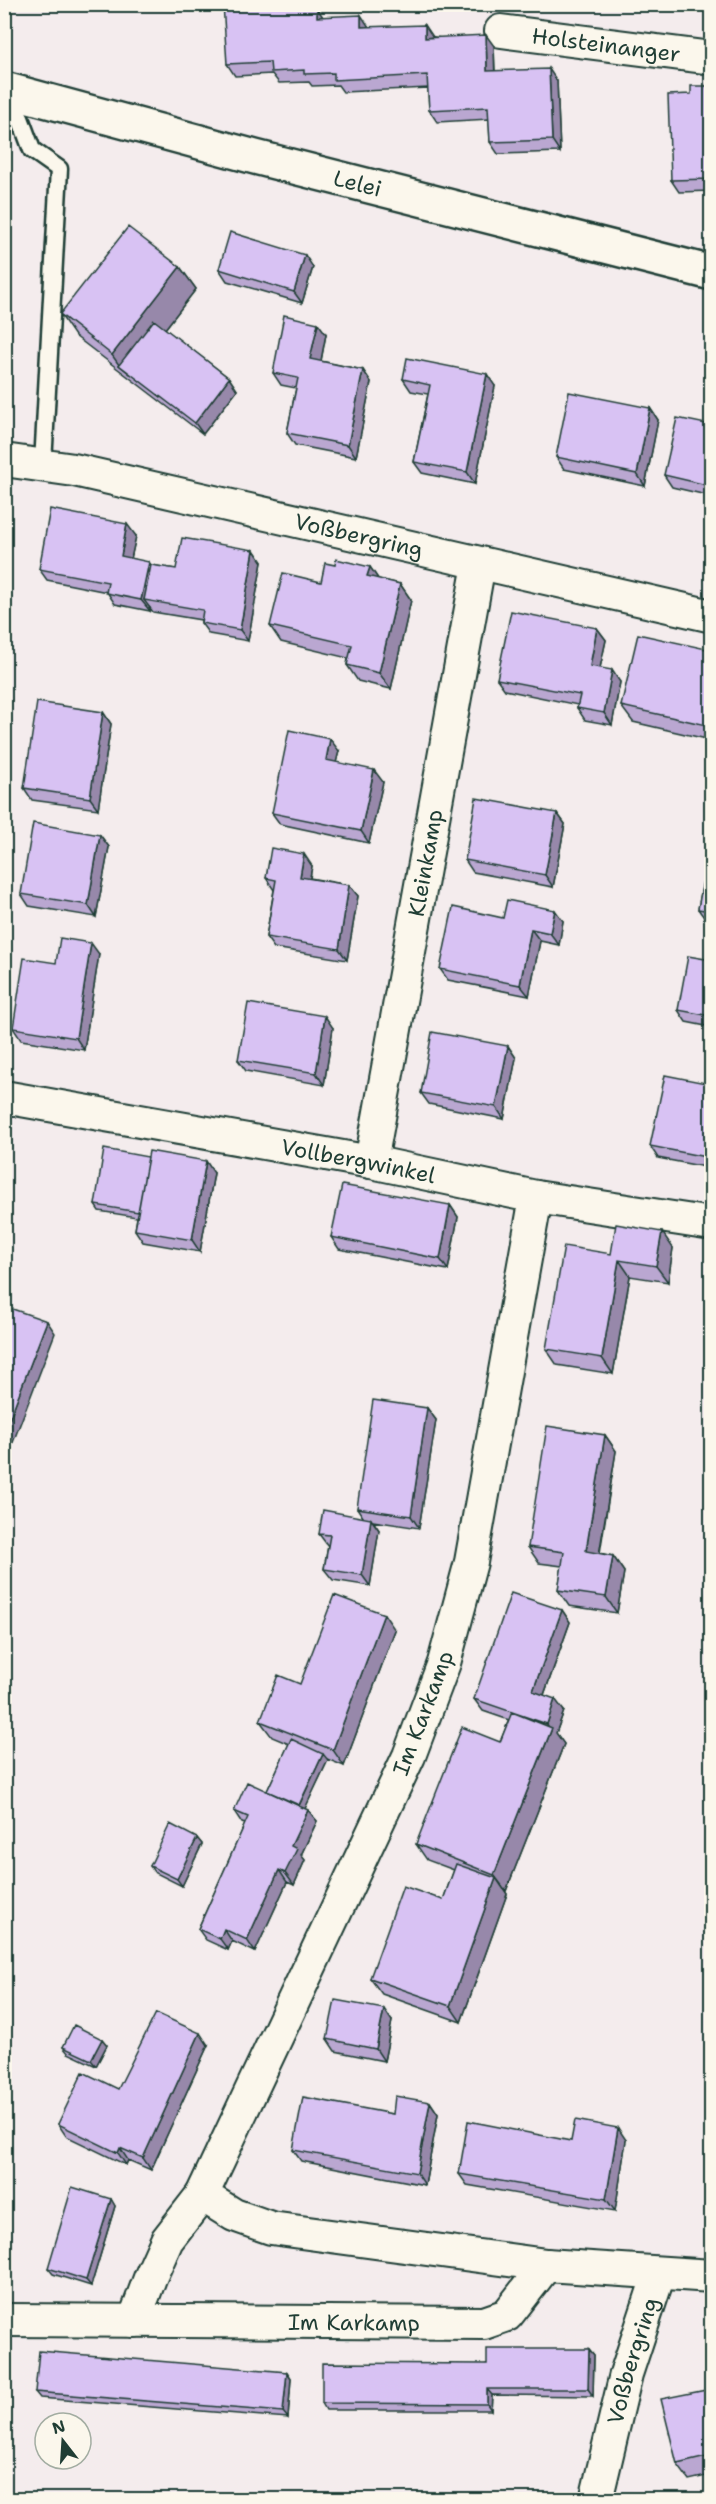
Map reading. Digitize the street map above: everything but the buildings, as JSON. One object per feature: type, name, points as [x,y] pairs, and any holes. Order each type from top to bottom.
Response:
[{"type":"street","name":"Holsteinanger","points":[[501,31],[711,58]]},
{"type":"street","name":"Lelei","points":[[7,89],[255,157],[711,273]]},
{"type":"street","name":"Voßbergring","points":[[4,460],[43,464],[711,616]]},
{"type":"street","name":"Kleinkamp","points":[[371,1162],[479,564]]},
{"type":"street","name":"Vollbergwinkel","points":[[4,1097],[371,1162],[537,1197],[711,1224]]},
{"type":"street","name":"Im Karkamp","points":[[134,2321],[167,2240],[202,2195],[409,1756],[444,1663],[471,1562],[537,1197]]},
{"type":"street","points":[[202,2195],[234,2215],[271,2228],[546,2265],[659,2274]]},
{"type":"street","name":"Im Karkamp","points":[[4,2320],[484,2323],[507,2315],[546,2265]]},
{"type":"street","name":"Voßbergring","points":[[596,2499],[626,2374],[659,2274],[711,2276]]},
{"type":"lane","points":[[7,89],[32,150],[59,170],[43,464]]}]
